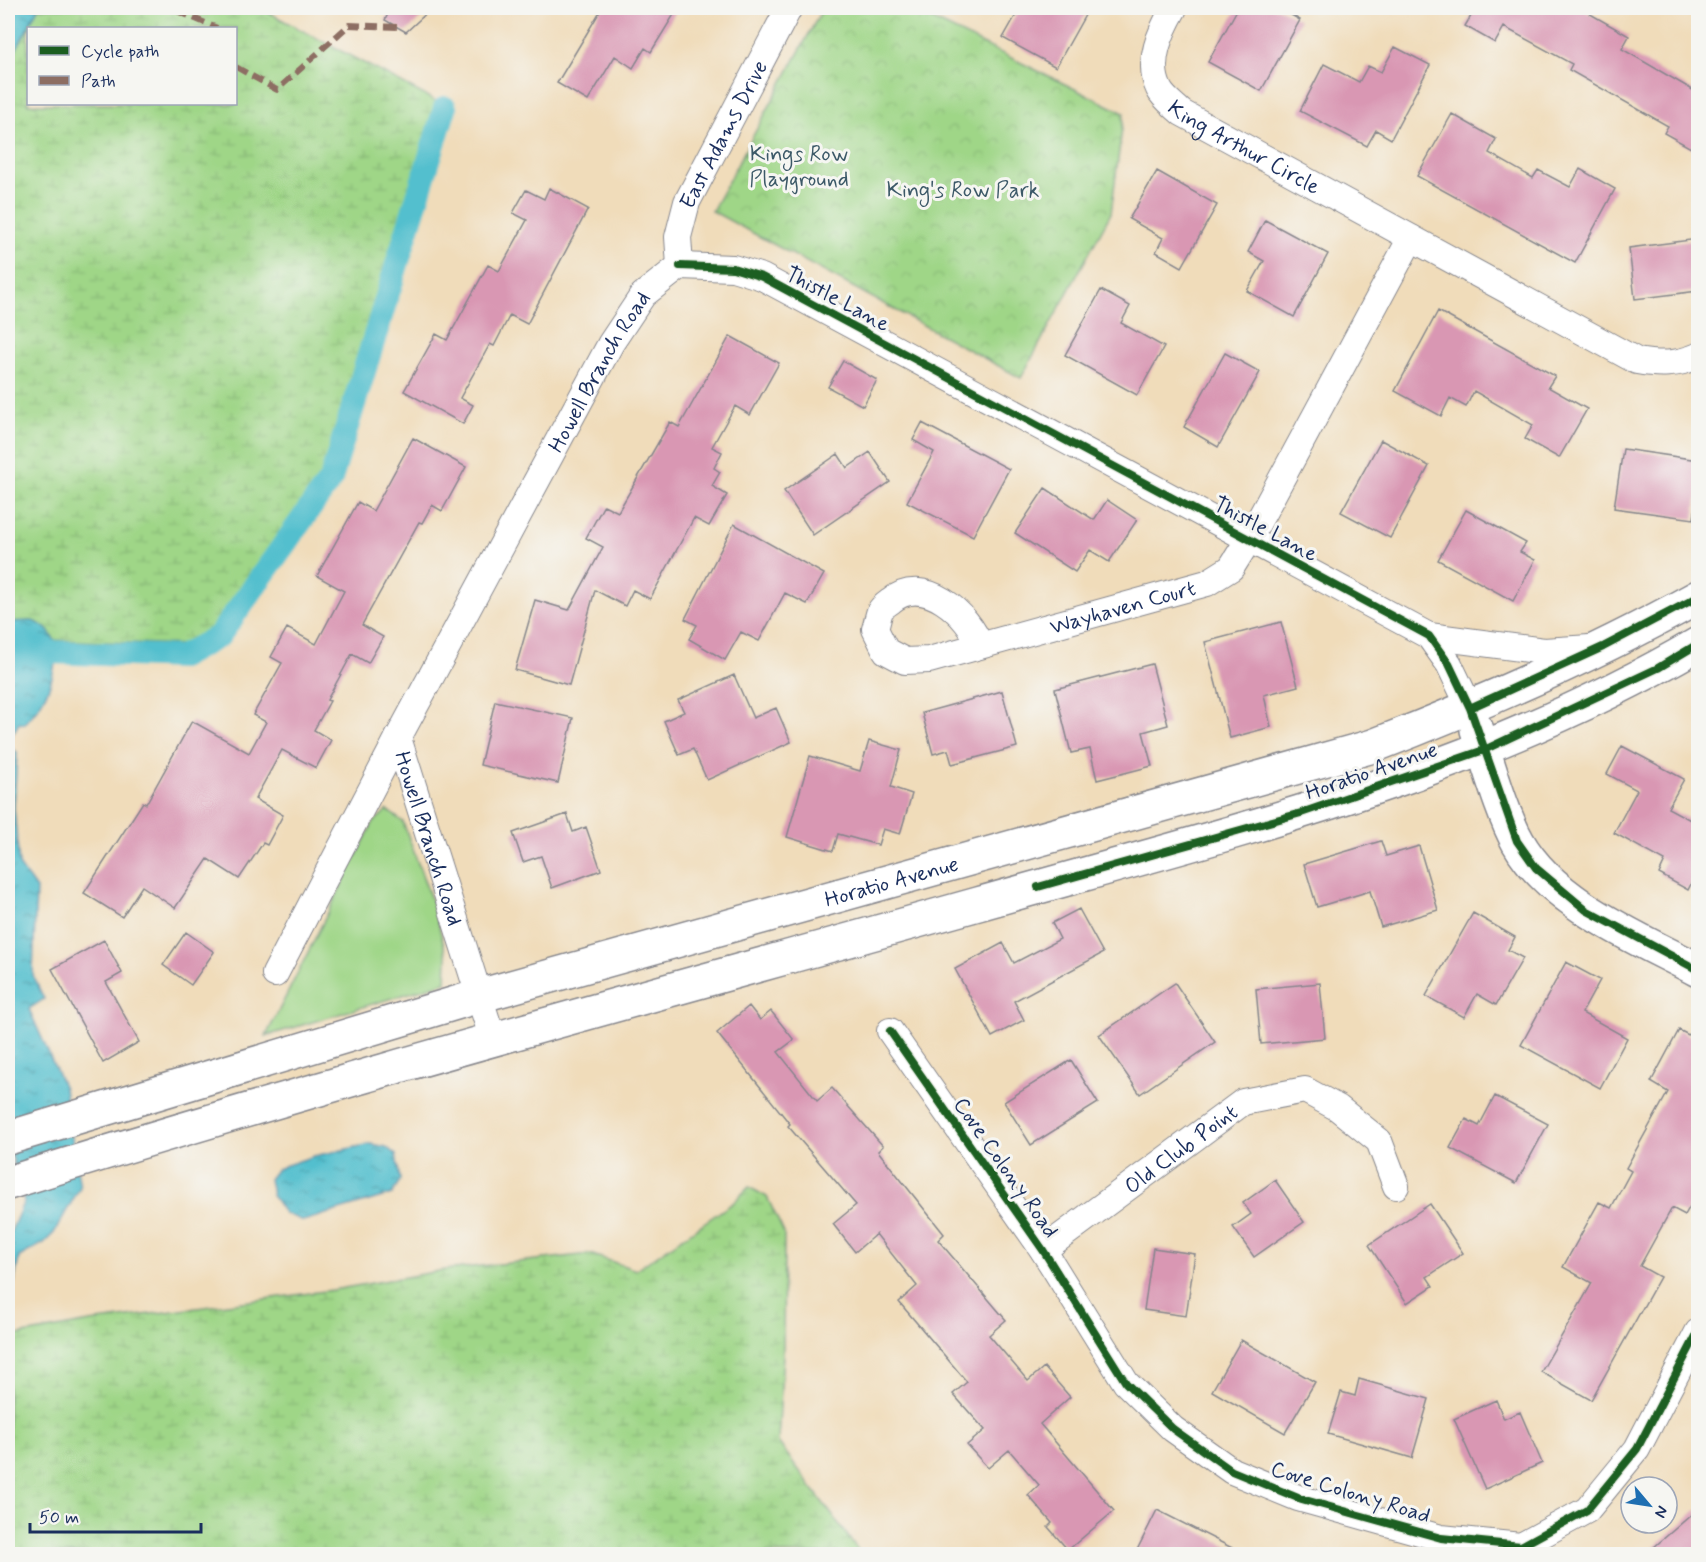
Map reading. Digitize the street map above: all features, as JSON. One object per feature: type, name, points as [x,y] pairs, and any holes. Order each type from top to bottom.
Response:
[{"type":"main road","name":"Horatio Avenue","points":[[479,996],[1373,746],[1470,708],[1603,647],[1698,597]]},
{"type":"main road","name":"Horatio Avenue","points":[[493,1040],[1301,813],[1484,750],[1658,668],[1698,644]]},
{"type":"main road","name":"Thistle Lane","points":[[1470,708],[1517,841],[1536,868],[1586,910],[1698,970]]},
{"type":"main road","points":[[975,858],[987,901]]},
{"type":"main road","points":[[8,1138],[479,996]]},
{"type":"main road","points":[[8,1183],[305,1092],[493,1040]]},
{"type":"street","name":"East Adams Drive","points":[[680,266],[678,237],[687,202],[789,8]]},
{"type":"street","name":"King Arthur Circle","points":[[1173,8],[1159,33],[1154,62],[1159,90],[1182,113],[1637,361],[1661,365],[1684,362],[1698,356]]},
{"type":"street","points":[[1249,539],[1411,238]]},
{"type":"street","name":"Thistle Lane","points":[[680,266],[733,268],[762,278],[1429,636],[1449,664],[1470,708]]},
{"type":"street","name":"Howell Branch Road","points":[[493,1040],[398,738],[611,343],[643,295],[680,266]]},
{"type":"street","name":"Wayhaven Court","points":[[980,646],[1207,583],[1231,568],[1249,539]]},
{"type":"street","points":[[1429,636],[1544,651],[1603,647]]},
{"type":"street","points":[[275,974],[398,738]]},
{"type":"street","name":"Cove Colony Road","points":[[890,1031],[1043,1250],[1126,1383],[1173,1429],[1232,1471],[1298,1498],[1441,1538],[1521,1546],[1587,1510],[1637,1449],[1698,1332]]},
{"type":"street","name":"Old Club Point","points":[[1043,1250],[1243,1101],[1305,1090],[1338,1108],[1379,1141],[1396,1186]]},
{"type":"green space","points":[[38,8],[260,8],[449,108],[331,478],[212,646],[25,639],[8,620],[8,65],[27,29],[27,105],[237,105],[237,27],[28,27]]},
{"type":"green space","name":"King's Row Park","points":[[823,8],[909,8],[1124,113],[1111,213],[1021,378],[712,211]]},
{"type":"green space","points":[[387,810],[403,822],[435,910],[447,958],[446,982],[266,1036],[373,823]]},
{"type":"green space","points":[[749,1187],[767,1197],[784,1233],[783,1354],[778,1442],[861,1554],[8,1554],[8,1337],[90,1322],[333,1290],[445,1270],[590,1254],[636,1270],[734,1202]]},
{"type":"water","points":[[10,8],[38,8],[8,65],[8,12]]},
{"type":"water","points":[[32,621],[45,628],[58,646],[54,669],[39,706],[24,724],[19,723],[8,742],[8,622]]},
{"type":"water","points":[[8,747],[17,752],[14,808],[19,865],[36,889],[33,975],[44,999],[29,1009],[64,1088],[80,1187],[54,1233],[44,1243],[19,1257],[14,1284],[8,1297],[8,1238],[24,1201],[8,1142]]},
{"type":"water","points":[[370,1144],[386,1147],[396,1155],[400,1180],[392,1194],[303,1221],[284,1213],[272,1195],[269,1179],[276,1170],[314,1156]]},
{"type":"building","points":[[391,8],[432,8],[406,32],[385,20]]},
{"type":"building","points":[[602,8],[678,8],[651,52],[645,48],[633,68],[615,56],[588,101],[557,83]]},
{"type":"building","points":[[1020,8],[1089,8],[1056,67],[1003,38]]},
{"type":"building","points":[[1238,8],[1279,8],[1300,20],[1261,91],[1208,62]]},
{"type":"building","points":[[1468,8],[1580,8],[1629,36],[1622,49],[1698,93],[1698,152],[1664,133],[1668,126],[1569,70],[1572,64],[1504,27],[1495,43],[1465,26],[1474,11]]},
{"type":"building","points":[[1395,47],[1430,65],[1391,139],[1376,130],[1367,146],[1300,111],[1324,64],[1359,82],[1368,66],[1381,72]]},
{"type":"building","points":[[1452,114],[1496,139],[1489,153],[1533,178],[1538,170],[1570,187],[1580,169],[1615,189],[1575,263],[1417,176]]},
{"type":"building","points":[[1157,171],[1217,205],[1182,267],[1156,252],[1163,238],[1129,219]]},
{"type":"building","points":[[549,188],[588,209],[527,324],[510,315],[494,346],[490,344],[460,398],[473,405],[463,424],[404,391],[436,334],[447,340],[488,265],[499,271],[527,220],[513,213],[526,190],[544,199]]},
{"type":"building","points":[[1265,220],[1328,254],[1294,317],[1247,291],[1264,261],[1248,252]]},
{"type":"building","points":[[1698,239],[1698,291],[1635,299],[1629,248]]},
{"type":"building","points":[[1101,290],[1130,306],[1121,323],[1164,347],[1137,395],[1065,355]]},
{"type":"building","points":[[1438,311],[1555,376],[1548,387],[1587,409],[1559,458],[1525,439],[1533,425],[1474,391],[1466,407],[1450,398],[1441,416],[1395,391]]},
{"type":"building","points":[[730,336],[779,363],[750,415],[735,406],[712,447],[722,452],[714,468],[720,472],[712,486],[727,495],[709,526],[694,518],[650,599],[633,590],[625,606],[595,590],[569,685],[515,670],[535,600],[569,610],[603,547],[586,538],[604,505],[618,512],[670,422],[679,427]]},
{"type":"building","points":[[1225,353],[1260,372],[1218,447],[1184,427]]},
{"type":"building","points":[[843,361],[877,380],[863,406],[828,387]]},
{"type":"building","points":[[922,423],[1009,469],[973,536],[907,502],[934,452],[913,440]]},
{"type":"building","points":[[413,438],[466,467],[442,511],[432,505],[422,523],[419,522],[362,625],[383,637],[368,663],[352,654],[327,700],[330,701],[314,730],[331,740],[316,768],[282,750],[255,799],[283,815],[267,845],[263,843],[239,879],[208,859],[175,908],[142,886],[122,917],[84,893],[143,802],[146,804],[192,721],[249,753],[266,722],[253,715],[282,663],[271,657],[287,628],[316,644],[344,591],[317,576],[358,502],[373,511]]},
{"type":"building","points":[[1381,440],[1429,466],[1390,538],[1341,512]]},
{"type":"building","points":[[1623,449],[1698,460],[1698,492],[1694,519],[1614,508]]},
{"type":"building","points":[[870,452],[890,482],[813,535],[784,491],[838,454],[847,468]]},
{"type":"building","points":[[1045,488],[1094,520],[1107,500],[1137,520],[1109,562],[1090,550],[1075,572],[1015,533]]},
{"type":"building","points":[[1466,510],[1526,543],[1520,552],[1535,560],[1513,601],[1438,560]]},
{"type":"building","points":[[734,524],[824,574],[807,604],[785,593],[759,641],[741,632],[725,660],[689,639],[697,625],[685,619]]},
{"type":"building","points":[[1281,622],[1298,686],[1264,695],[1271,727],[1230,738],[1205,642]]},
{"type":"building","points":[[1152,664],[1168,725],[1143,732],[1152,766],[1097,780],[1090,749],[1071,753],[1055,689]]},
{"type":"building","points":[[734,675],[753,718],[776,708],[791,742],[707,780],[693,749],[679,755],[664,721],[684,712],[678,700]]},
{"type":"building","points":[[1002,691],[1017,747],[952,764],[948,750],[933,754],[922,713]]},
{"type":"building","points":[[495,701],[573,718],[558,783],[480,765]]},
{"type":"building","points":[[869,741],[901,750],[891,787],[912,794],[900,834],[883,829],[878,845],[838,834],[833,851],[787,837],[810,756],[860,771]]},
{"type":"building","points":[[1622,746],[1684,779],[1668,808],[1698,824],[1698,870],[1688,890],[1659,874],[1665,861],[1614,833],[1637,790],[1607,774]]},
{"type":"building","points":[[567,814],[573,832],[586,827],[601,870],[552,888],[541,856],[523,862],[513,833]]},
{"type":"building","points":[[1381,841],[1386,856],[1419,846],[1438,910],[1381,927],[1370,891],[1317,907],[1304,864]]},
{"type":"building","points":[[1079,909],[1103,953],[1014,1001],[1024,1020],[992,1037],[955,969],[1003,943],[1014,963],[1060,939],[1052,923]]},
{"type":"building","points":[[1473,913],[1515,937],[1508,950],[1523,958],[1496,1005],[1477,994],[1464,1017],[1426,996]]},
{"type":"building","points":[[186,932],[214,952],[191,985],[163,965]]},
{"type":"building","points":[[104,940],[122,973],[106,982],[139,1042],[103,1063],[52,969]]},
{"type":"building","points":[[1566,962],[1600,980],[1582,1013],[1627,1038],[1600,1088],[1521,1045]]},
{"type":"building","points":[[1175,983],[1215,1042],[1140,1094],[1099,1035]]},
{"type":"building","points":[[1320,983],[1325,1038],[1261,1044],[1256,989]]},
{"type":"building","points":[[749,1006],[760,1020],[771,1011],[794,1040],[778,1052],[817,1101],[832,1088],[883,1146],[878,1151],[944,1234],[938,1240],[1006,1320],[989,1335],[1028,1381],[1044,1367],[1070,1397],[1040,1424],[1114,1511],[1068,1550],[1048,1527],[1052,1523],[1028,1495],[1039,1485],[1009,1450],[988,1468],[967,1445],[985,1430],[953,1394],[967,1382],[899,1302],[917,1286],[876,1234],[855,1252],[833,1224],[856,1205],[788,1126],[790,1124],[717,1033]]},
{"type":"building","points":[[1679,1030],[1698,1040],[1698,1192],[1685,1215],[1672,1208],[1640,1266],[1660,1277],[1591,1400],[1541,1372],[1592,1283],[1563,1267],[1599,1202],[1611,1208],[1631,1171],[1626,1168],[1668,1092],[1651,1082]]},
{"type":"building","points":[[1071,1060],[1098,1103],[1031,1145],[1004,1102]]},
{"type":"building","points":[[1495,1096],[1548,1124],[1516,1183],[1450,1148],[1466,1119],[1479,1126]]},
{"type":"building","points":[[1275,1180],[1304,1222],[1254,1257],[1233,1227],[1251,1214],[1243,1203]]},
{"type":"building","points":[[1430,1204],[1463,1253],[1427,1277],[1433,1286],[1407,1303],[1369,1245]]},
{"type":"building","points":[[1153,1248],[1195,1254],[1186,1316],[1144,1310]]},
{"type":"building","points":[[1241,1340],[1315,1382],[1285,1433],[1212,1391]]},
{"type":"building","points":[[1359,1379],[1429,1399],[1412,1458],[1328,1434],[1341,1392],[1355,1396]]},
{"type":"building","points":[[1496,1400],[1504,1419],[1520,1412],[1542,1463],[1485,1489],[1454,1419]]},
{"type":"building","points":[[1698,1509],[1698,1554],[1646,1554],[1668,1535],[1679,1535],[1679,1525]]},
{"type":"building","points":[[1157,1510],[1244,1554],[1135,1554]]},
{"type":"waterway","points":[[23,651],[181,657],[219,636],[331,479],[445,108]]},
{"type":"marked path","points":[[160,8],[170,8],[215,27]]},
{"type":"marked path","points":[[237,68],[277,90],[349,25],[398,27]]},
{"type":"cycle path","points":[[680,266],[733,268],[762,277],[1429,636],[1449,664],[1470,708],[1517,841],[1536,868],[1586,910],[1698,970]]},
{"type":"cycle path","points":[[1470,708],[1603,647],[1698,597]]},
{"type":"cycle path","points":[[1038,887],[1301,813],[1484,750],[1658,668],[1698,644]]},
{"type":"cycle path","points":[[890,1031],[1043,1250],[1126,1383],[1173,1429],[1232,1471],[1298,1498],[1441,1538],[1521,1546],[1587,1510],[1637,1449],[1698,1332]]},
{"type":"park label","name":"Kings Row Playground","points":[[799,166]]}]
